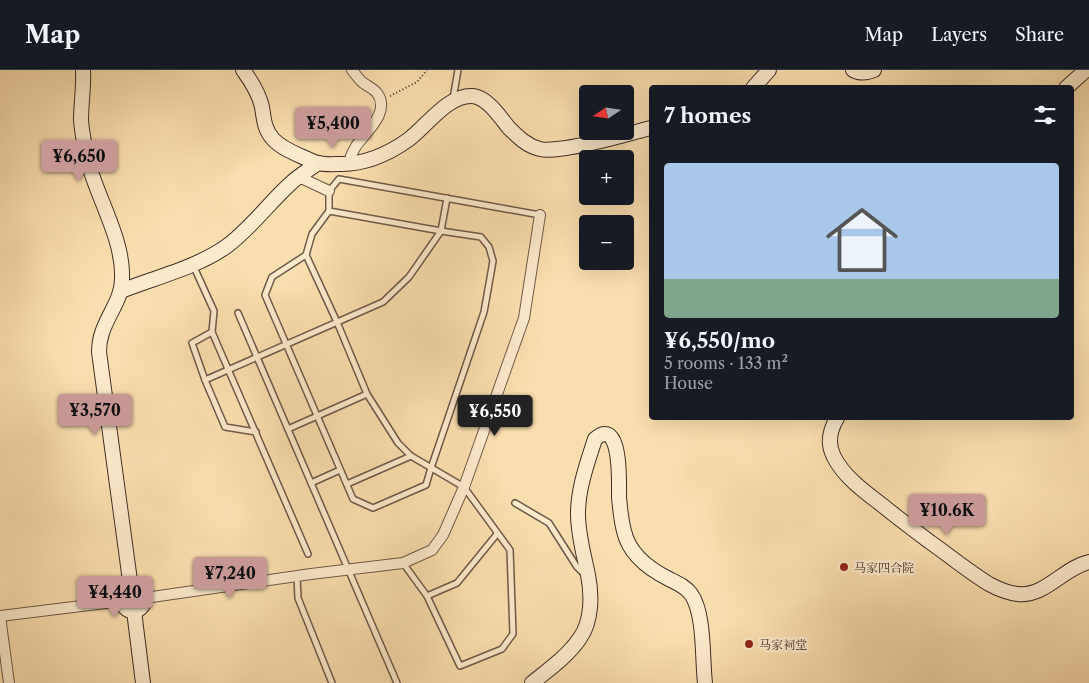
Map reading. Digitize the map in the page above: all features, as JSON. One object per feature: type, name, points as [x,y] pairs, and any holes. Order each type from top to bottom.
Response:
[{"type":"main road","points":[[83,70],[84,88],[81,120],[84,144],[94,181],[112,228],[122,268],[121,291],[102,333],[99,352],[131,588]]},
{"type":"main road","points":[[243,70],[254,87],[265,125],[272,138],[282,146],[318,163],[348,164],[375,159],[410,139],[435,114],[453,102],[469,96],[482,99],[519,137],[530,145],[544,149],[574,146],[649,128]]},
{"type":"main road","points":[[756,85],[769,70]]},
{"type":"main road","points":[[853,70],[863,73],[874,70]]},
{"type":"main road","points":[[1069,85],[1086,70]]},
{"type":"main road","points":[[121,291],[209,257],[225,248],[250,227],[288,186],[318,163]]},
{"type":"main road","points":[[836,420],[830,434],[830,447],[834,457],[846,474],[859,487],[908,525],[988,583],[1010,592],[1026,594],[1045,587],[1074,567],[1089,562]]},
{"type":"main road","points":[[532,683],[564,656],[581,637],[586,624],[590,608],[590,591],[580,532],[579,499],[582,481],[595,439],[606,434],[612,438],[616,449],[621,515],[628,543],[644,564],[686,588],[696,604],[700,622],[705,683]]},
{"type":"main road","points":[[131,588],[141,591],[145,598],[143,606],[134,611],[125,608],[122,601],[124,593],[131,588]]},
{"type":"main road","points":[[134,611],[143,683]]},
{"type":"street","points":[[348,164],[355,147],[379,116],[381,109],[381,101],[376,91],[362,81],[352,70]]},
{"type":"street","points":[[299,177],[329,191]]},
{"type":"street","points":[[145,598],[403,563],[432,550],[444,535],[464,487],[524,318],[540,215]]},
{"type":"street","points":[[9,683],[0,616],[122,601]]},
{"type":"lane","points":[[453,102],[458,70]]},
{"type":"lane","points":[[403,563],[427,596],[460,666],[502,649],[513,634],[510,550],[464,487],[411,456],[398,443],[367,394],[337,322],[306,256],[312,234],[328,211],[329,191],[339,179],[540,215]]},
{"type":"lane","points":[[205,380],[383,302],[410,277],[441,232],[447,198]]},
{"type":"lane","points":[[306,256],[272,277],[265,295],[353,499],[373,508],[426,484],[484,312],[493,261],[489,247],[481,236],[441,232],[328,211]]},
{"type":"lane","points":[[192,264],[214,311],[212,332],[308,554]]},
{"type":"lane","points":[[238,314],[398,683]]},
{"type":"lane","points":[[212,332],[192,343],[225,427],[256,432]]},
{"type":"lane","points":[[288,429],[367,394]]},
{"type":"lane","points":[[347,484],[411,456]]},
{"type":"lane","points":[[311,482],[340,470]]},
{"type":"lane","points":[[515,503],[549,523],[577,567],[589,578]]},
{"type":"lane","points":[[427,596],[457,583],[497,534]]},
{"type":"lane","points":[[297,576],[298,598],[332,683]]},
{"type":"path","points":[[381,101],[417,82],[427,70]]},
{"type":"place","name":"马家四合院","points":[[844,567]]},
{"type":"place","name":"马家祠堂","points":[[749,644]]}]
